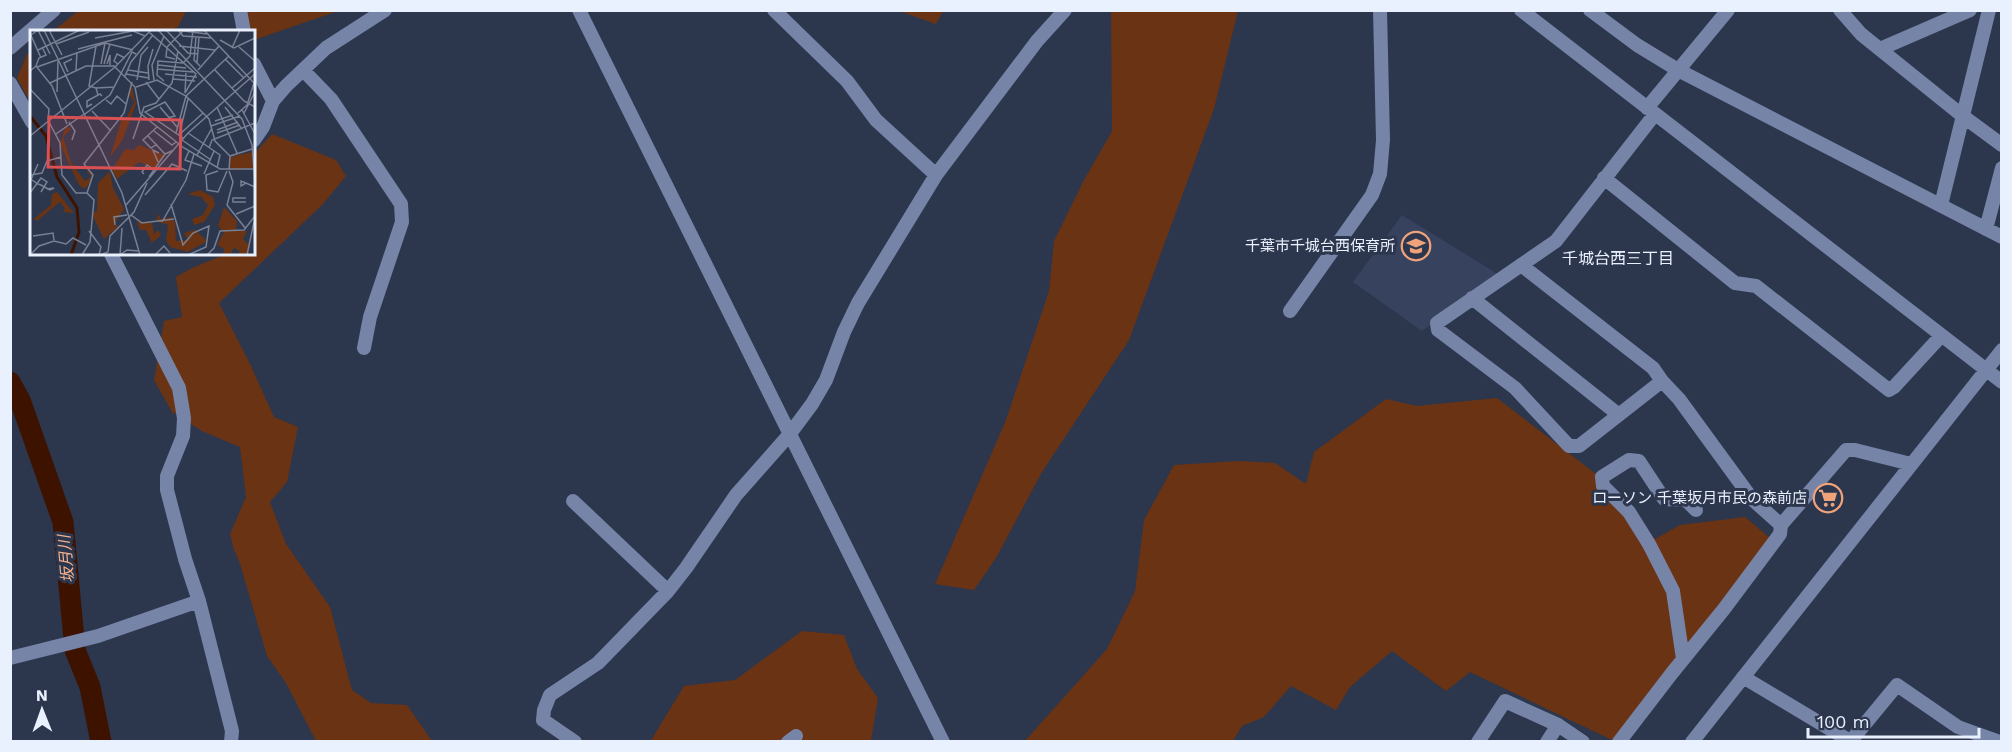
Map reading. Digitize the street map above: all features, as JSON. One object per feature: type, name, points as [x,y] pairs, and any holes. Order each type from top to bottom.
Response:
[{"type":"street","points":[[240,10],[244,30]]},
{"type":"street","points":[[255,139],[263,127],[273,101],[303,70],[326,48],[385,10]]},
{"type":"street","points":[[579,10],[943,741]]},
{"type":"street","points":[[774,10],[847,81],[876,120],[936,175]]},
{"type":"street","points":[[575,741],[543,720],[550,695],[598,663],[668,591],[735,495],[789,435],[826,380],[858,303],[936,175],[1037,41],[1065,10]]},
{"type":"street","points":[[1290,311],[1372,195],[1380,174],[1383,140],[1380,10]]},
{"type":"street","points":[[1521,10],[2001,382]]},
{"type":"street","points":[[1590,10],[1637,45],[1678,70],[2001,235]]},
{"type":"street","points":[[1662,381],[1579,446],[1569,446],[1515,388],[1438,330],[1437,323],[1556,241],[1604,178],[1678,70],[1728,10]]},
{"type":"street","points":[[1840,10],[1861,34],[2001,145]]},
{"type":"street","points":[[1880,49],[1970,10]]},
{"type":"street","points":[[1941,205],[1989,10]]},
{"type":"street","points":[[31,30],[53,11]]},
{"type":"street","points":[[10,48],[30,31]]},
{"type":"street","points":[[303,70],[331,99],[401,204],[402,222],[370,318],[364,348]]},
{"type":"street","points":[[255,71],[273,101]]},
{"type":"street","points":[[10,83],[30,118]]},
{"type":"street","points":[[1986,229],[2001,168]]},
{"type":"street","points":[[1604,178],[1734,283],[1756,286],[1889,390],[1941,336]]},
{"type":"street","points":[[115,255],[179,388],[184,418],[183,435],[167,476],[167,490],[185,559],[199,601],[232,731],[231,741]]},
{"type":"street","points":[[1521,265],[1653,368],[1679,399],[1752,500],[1781,525]]},
{"type":"street","points":[[1472,298],[1618,415]]},
{"type":"street","points":[[1692,741],[2001,350]]},
{"type":"street","points":[[1619,741],[1725,609],[1780,534],[1781,525],[1846,450],[1855,450],[1911,464]]},
{"type":"street","points":[[1683,659],[1673,591],[1649,544],[1629,513],[1603,486],[1602,477],[1629,460],[1639,462],[1664,499],[1686,500],[1696,510]]},
{"type":"street","points":[[573,501],[668,591]]},
{"type":"street","points":[[10,658],[98,636],[199,601]]},
{"type":"street","points":[[1743,677],[1850,741],[1897,685],[1958,727],[2000,741]]},
{"type":"street","points":[[1478,741],[1505,701],[1558,725],[1583,741]]},
{"type":"street","points":[[1547,741],[1558,725]]},
{"type":"shaded area","points":[[78,10],[186,11],[178,27],[170,30],[54,30]]},
{"type":"shaded area","points":[[244,11],[338,11],[255,40],[255,30],[249,30]]},
{"type":"shaded area","points":[[899,11],[943,11],[936,24]]},
{"type":"shaded area","points":[[1111,11],[1238,11],[1214,109],[1129,340],[1042,472],[996,558],[974,590],[935,584],[1006,420],[1049,291],[1054,241],[1083,182],[1112,131]]},
{"type":"shaded area","points":[[30,51],[30,97],[28,98],[17,78]]},
{"type":"shaded area","points":[[272,134],[336,160],[346,176],[323,204],[219,303],[274,417],[298,427],[287,482],[270,502],[286,544],[330,607],[352,690],[371,703],[407,705],[432,741],[316,741],[286,683],[267,656],[233,547],[230,534],[246,497],[240,447],[202,431],[172,412],[154,380],[164,321],[182,317],[176,277],[224,255],[255,255],[255,153]]},
{"type":"shaded area","name":"千葉市千城台西保育所","points":[[1402,215],[1501,276],[1422,331],[1353,282]]},
{"type":"shaded area","points":[[1497,398],[1605,481],[1635,527],[1655,539],[1680,525],[1745,517],[1776,543],[1686,645],[1614,741],[1470,672],[1446,691],[1392,651],[1350,687],[1336,710],[1291,686],[1264,717],[1242,726],[1233,741],[1024,742],[1107,649],[1135,591],[1144,520],[1174,465],[1238,461],[1275,463],[1306,484],[1314,452],[1386,399],[1417,406]]},
{"type":"shaded area","points":[[802,631],[844,635],[857,669],[878,698],[871,741],[650,742],[684,686],[735,680]]},
{"type":"waterway","name":"坂月川","points":[[10,382],[20,400],[63,522],[75,650],[90,687],[101,742]]},
{"type":"place","name":"千葉市千城台西保育所","points":[[1416,246]]},
{"type":"place","name":"ローソン 千葉坂月市民の森前店","points":[[1828,498]]},
{"type":"district","name":"千城台西三丁目","points":[[1618,258]]}]
